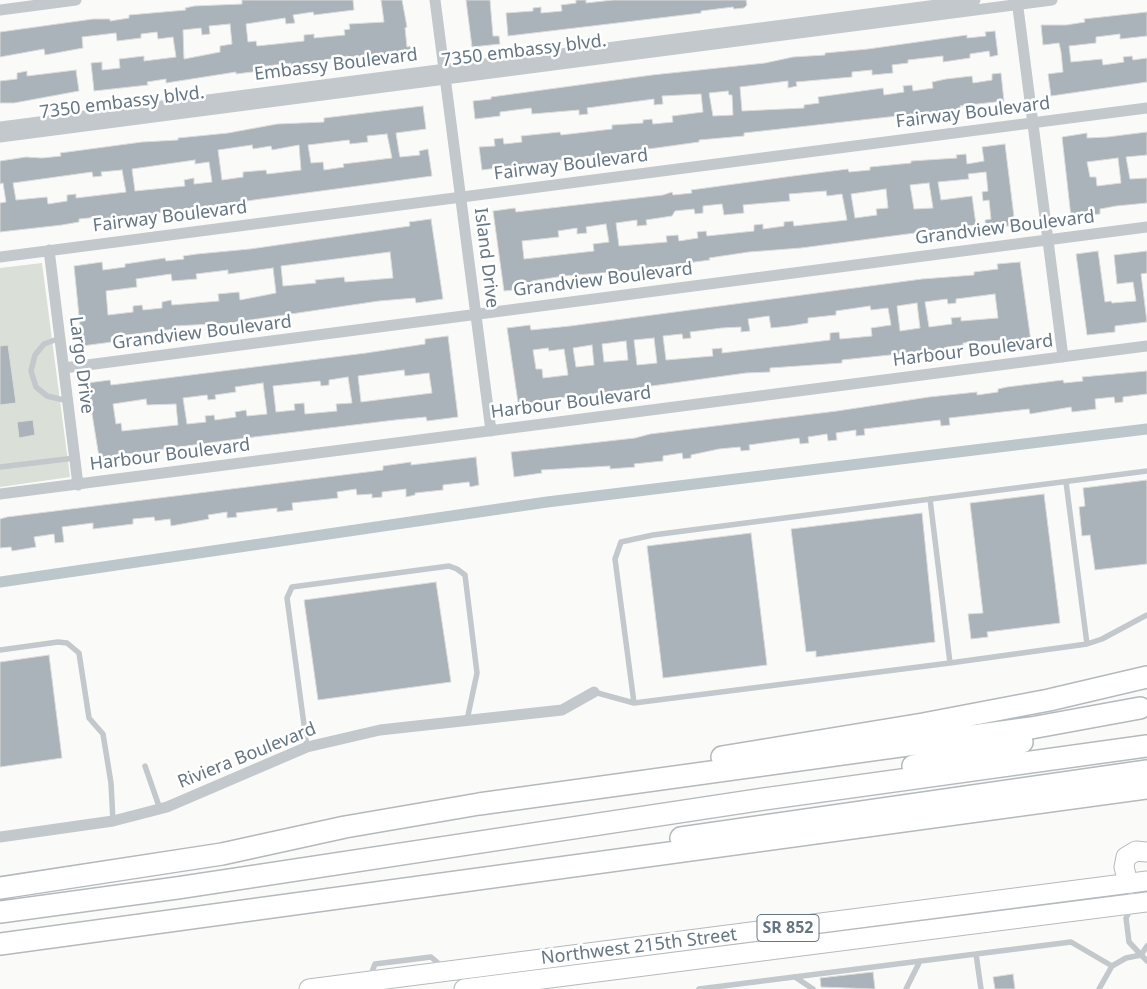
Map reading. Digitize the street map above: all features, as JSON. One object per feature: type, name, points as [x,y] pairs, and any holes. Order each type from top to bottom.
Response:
[{"type":"highway","points":[[0,888],[222,854],[345,827],[480,804],[746,752],[943,720],[1049,700],[1147,677]]},
{"type":"highway","points":[[480,804],[1031,728],[1143,707]]},
{"type":"highway","points":[[764,799],[808,784],[848,779],[1027,741],[1143,707]]},
{"type":"highway","points":[[0,912],[178,888],[764,799],[1147,746]]},
{"type":"highway","points":[[473,881],[678,838],[1147,771]]},
{"type":"highway","points":[[0,944],[1147,788]]},
{"type":"main road","points":[[1128,883],[1124,870],[1126,857],[1136,851],[1147,852]]},
{"type":"main road","name":"Northwest 215th Street","points":[[459,982],[1147,881]]},
{"type":"main road","name":"Northwest 215th Street","points":[[309,989],[459,982],[1143,905]]},
{"type":"street","points":[[0,10],[76,0]]},
{"type":"street","name":"Island Drive","points":[[434,0],[491,431]]},
{"type":"street","name":"Embassy Boulevard","points":[[0,127],[444,74],[975,0]]},
{"type":"street","name":"7350 embassy blvd.","points":[[0,137],[444,74],[1017,2],[1052,0]]},
{"type":"street","points":[[1017,2],[1046,240],[1063,356]]},
{"type":"street","name":"Fairway Boulevard","points":[[0,257],[1147,108]]},
{"type":"street","name":"Grandview Boulevard","points":[[64,368],[1147,227]]},
{"type":"street","name":"Largo Drive","points":[[49,250],[78,484]]},
{"type":"street","name":"Harbour Boulevard","points":[[0,494],[1147,346]]},
{"type":"street","name":"Riviera Boulevard","points":[[0,837],[113,821],[160,809],[307,747],[380,730],[562,710],[594,692]]},
{"type":"lane","points":[[60,338],[44,344],[35,355],[31,371],[36,387],[42,392],[48,396],[68,401]]},
{"type":"lane","points":[[0,467],[75,458]]},
{"type":"lane","points":[[634,703],[615,559],[621,542],[653,535],[1147,471]]},
{"type":"lane","points":[[1066,482],[1087,644]]},
{"type":"lane","points":[[930,499],[950,663]]},
{"type":"lane","points":[[307,747],[287,598],[292,587],[448,566],[457,569],[465,576],[477,673],[467,720]]},
{"type":"lane","points":[[594,692],[634,703],[1087,644],[1102,639],[1147,615]]},
{"type":"lane","points":[[0,650],[58,642],[67,643],[79,653],[89,718],[103,734],[111,783],[113,821]]},
{"type":"lane","points":[[144,766],[160,809]]},
{"type":"lane","points":[[1128,883],[1143,905],[1126,918],[1129,942],[1147,961]]},
{"type":"lane","points":[[699,989],[1071,942],[1112,966]]},
{"type":"lane","points":[[1099,989],[1112,966],[1126,958],[1141,955],[1147,946]]},
{"type":"lane","points":[[976,954],[980,989]]},
{"type":"lane","points":[[906,989],[920,961]]},
{"type":"lane","points":[[795,977],[813,989]]},
{"type":"shaded area","points":[[42,263],[70,477],[0,487],[0,268]]},
{"type":"building","points":[[242,0],[353,0],[354,10],[314,15],[313,12],[293,15],[295,23],[286,24],[285,18],[246,24],[248,42],[256,41],[257,46],[304,41],[304,35],[314,34],[314,38],[345,35],[344,30],[350,29],[349,24],[384,22],[381,0],[402,0],[407,27],[405,28],[407,47],[410,46],[411,55],[378,59],[378,54],[348,58],[348,56],[291,66],[291,63],[259,67],[260,71],[236,74],[236,72],[166,83],[166,79],[147,82],[148,85],[94,91],[91,63],[102,62],[102,70],[120,68],[119,59],[144,56],[144,61],[176,57],[173,37],[158,39],[157,32],[141,34],[141,38],[117,41],[116,33],[82,37],[83,48],[45,55],[44,49],[0,57],[0,32],[93,19],[110,19],[110,21],[129,18],[129,15],[186,10],[185,8],[194,6],[242,4]],"holes":[[[230,24],[232,44],[220,46],[220,52],[184,59],[183,30],[201,28],[202,35],[210,34],[209,26]]]},
{"type":"building","points":[[466,0],[490,0],[493,36],[499,36],[500,44],[472,47]]},
{"type":"building","points":[[576,0],[586,0],[586,3],[613,0],[746,0],[747,5],[744,8],[734,9],[733,7],[701,11],[701,13],[508,36],[506,13],[533,11],[533,8],[541,7],[541,13],[562,11],[561,5],[576,3]]},
{"type":"building","points":[[1147,12],[1147,36],[1120,39],[1120,34],[1096,37],[1096,43],[1069,46],[1071,62],[1102,59],[1103,65],[1124,62],[1123,57],[1132,56],[1133,60],[1147,58],[1147,82],[1051,96],[1048,74],[1063,72],[1061,52],[1059,43],[1043,45],[1041,25],[1066,25],[1085,22],[1084,19]]},
{"type":"building","points":[[995,31],[998,55],[990,57],[989,51],[970,54],[970,58],[943,62],[943,56],[908,60],[908,63],[892,65],[893,73],[872,75],[872,70],[852,72],[852,77],[796,82],[797,86],[788,88],[788,81],[740,87],[742,111],[804,108],[804,105],[819,103],[818,97],[883,88],[884,95],[904,92],[903,86],[912,85],[913,91],[933,88],[932,82],[946,79],[972,76],[973,83],[992,80],[992,74],[1001,73],[1004,101],[960,106],[961,109],[744,133],[744,136],[699,140],[699,142],[656,148],[482,170],[479,147],[495,146],[494,139],[503,138],[504,144],[522,142],[521,136],[560,132],[561,135],[612,129],[612,125],[643,123],[643,120],[652,119],[653,124],[673,122],[672,116],[703,112],[701,94],[662,96],[663,104],[654,105],[654,99],[587,108],[588,114],[579,115],[579,110],[532,114],[531,108],[500,112],[500,116],[475,119],[473,101],[652,75],[765,63],[793,57],[825,55],[825,53],[967,35],[967,38],[986,36],[985,32]],"holes":[[[728,91],[729,95],[732,95],[733,115],[713,116],[709,93]]]},
{"type":"building","points":[[76,70],[79,91],[14,103],[0,103],[0,81],[17,79],[17,73],[27,71],[27,76]]},
{"type":"building","points":[[423,106],[426,129],[396,133],[400,157],[420,155],[419,151],[428,149],[432,176],[98,221],[98,217],[79,219],[79,222],[62,225],[0,232],[0,203],[6,202],[3,183],[0,184],[0,161],[26,157],[61,156],[60,153],[142,142],[178,140],[178,138],[228,133],[277,124],[324,122],[324,118]],"holes":[[[387,134],[392,158],[343,164],[344,167],[324,170],[323,162],[311,163],[308,145],[349,140],[350,144],[368,142],[367,136]],[[252,145],[253,149],[271,146],[272,150],[299,145],[301,170],[267,174],[266,170],[243,172],[243,177],[222,180],[218,150]],[[195,160],[195,164],[209,162],[212,182],[194,184],[194,178],[184,180],[185,186],[135,191],[132,169]],[[122,170],[126,192],[76,198],[76,194],[67,195],[67,201],[48,204],[47,197],[16,200],[13,183],[92,172],[93,177],[102,176],[101,172]]]},
{"type":"building","points":[[1147,132],[1147,155],[1126,157],[1130,179],[1147,178],[1147,203],[1116,206],[1100,209],[1100,214],[1071,217],[1062,137],[1087,133],[1087,138]],"holes":[[[1118,158],[1121,183],[1097,186],[1096,177],[1090,177],[1087,162]]]},
{"type":"building","points":[[1005,144],[1015,225],[986,229],[985,220],[991,219],[989,200],[983,201],[982,192],[988,191],[986,172],[968,174],[969,179],[938,182],[941,200],[972,196],[976,225],[801,248],[749,252],[709,258],[710,260],[626,271],[564,276],[532,281],[533,288],[504,291],[493,211],[515,208],[516,212],[663,195],[672,192],[673,195],[692,193],[691,190],[848,169],[849,172],[870,170],[870,167],[911,163],[911,161],[957,158],[956,155],[966,154],[967,164],[984,161],[982,147]],"holes":[[[929,183],[933,208],[914,209],[910,185]],[[886,189],[888,208],[876,209],[877,215],[855,218],[851,194]],[[826,191],[827,196],[842,194],[847,220],[794,226],[793,221],[784,222],[784,226],[763,229],[763,224],[754,225],[754,231],[707,236],[706,231],[697,232],[698,238],[679,241],[678,235],[666,236],[667,242],[619,246],[616,223],[637,220],[637,226],[647,225],[646,220],[672,216],[675,211],[694,209],[695,214],[703,213],[703,206],[722,204],[724,215],[744,213],[743,205],[790,201],[789,194]],[[606,224],[609,242],[593,244],[594,251],[524,259],[522,241],[559,237],[558,231],[577,228],[577,234],[587,233],[586,227]]]},
{"type":"building","points":[[431,219],[443,299],[416,303],[415,298],[379,301],[230,323],[175,326],[175,329],[111,337],[112,342],[82,346],[74,266],[102,262],[103,270],[125,267],[125,264],[165,258],[166,261],[184,259],[183,256],[250,249],[410,226],[409,222]],"holes":[[[390,252],[393,278],[345,282],[344,277],[315,280],[316,283],[283,286],[281,266]],[[273,268],[276,293],[240,300],[239,292],[218,294],[219,301],[172,305],[171,300],[162,302],[162,308],[143,310],[142,305],[133,306],[133,312],[108,315],[106,291],[137,287],[136,279],[171,274],[172,281],[197,279],[196,274],[228,270],[228,274]]]},
{"type":"building","points":[[1098,251],[1105,302],[1111,301],[1112,303],[1136,301],[1133,282],[1117,284],[1114,255],[1147,251],[1147,273],[1141,274],[1147,322],[1115,326],[1115,332],[1087,335],[1076,254]]},
{"type":"building","points":[[1020,262],[1031,342],[1003,346],[1002,340],[963,343],[963,345],[947,347],[947,349],[842,360],[842,363],[770,368],[770,372],[746,373],[546,399],[547,405],[519,409],[507,328],[530,325],[531,330],[570,326],[922,279],[974,275],[974,272],[998,269],[997,264]],"holes":[[[995,294],[998,318],[961,321],[961,317],[951,318],[952,324],[929,327],[925,302],[947,299],[948,304],[956,303],[956,299]],[[917,303],[920,328],[900,331],[897,306]],[[870,306],[871,310],[888,308],[891,325],[871,328],[872,336],[840,339],[839,332],[830,333],[830,340],[722,353],[722,348],[712,349],[713,356],[666,360],[663,336],[682,334],[683,339],[691,338],[690,332],[722,328],[741,327],[741,332],[750,331],[748,319],[769,316],[771,328],[808,323],[808,318],[836,315],[836,311]],[[654,338],[657,363],[637,365],[634,340]],[[626,341],[628,360],[604,362],[602,344]],[[592,345],[594,365],[576,367],[573,348]],[[548,348],[549,351],[564,349],[568,375],[543,378],[542,369],[536,369],[533,350]]]},
{"type":"building","points":[[448,336],[458,417],[427,421],[426,417],[395,420],[246,438],[127,454],[127,460],[100,463],[87,383],[110,380],[111,385],[366,353],[425,344],[425,339]],"holes":[[[404,370],[405,376],[429,373],[432,393],[361,402],[358,376]],[[348,377],[352,403],[336,404],[337,411],[305,414],[304,403],[294,404],[295,410],[276,412],[273,386],[320,381],[321,386],[329,385],[329,380]],[[263,383],[267,414],[247,416],[246,410],[235,412],[236,417],[215,420],[214,415],[205,416],[206,422],[187,424],[183,398],[207,395],[208,400],[216,399],[215,395],[236,392],[235,387]],[[146,399],[147,405],[176,404],[178,425],[122,431],[121,423],[116,424],[113,404]]]},
{"type":"building","points":[[8,345],[16,403],[0,405],[0,346]]},
{"type":"building","points":[[1147,371],[1147,394],[1123,397],[1123,402],[1115,403],[1114,397],[1095,399],[1096,409],[1072,412],[1071,407],[1030,414],[1029,409],[949,418],[950,425],[941,426],[940,420],[864,429],[865,435],[856,436],[856,430],[836,433],[837,440],[828,441],[827,434],[808,437],[809,443],[800,444],[799,438],[749,445],[750,450],[741,451],[740,447],[719,449],[691,455],[691,458],[683,459],[682,453],[663,456],[663,461],[634,464],[635,467],[610,469],[610,466],[541,470],[542,473],[514,477],[511,452],[635,438],[650,434],[837,411],[929,397],[977,392],[977,395],[998,392],[998,389],[1007,387],[1063,380],[1064,383],[1083,381],[1082,377]]},
{"type":"building","points":[[33,420],[35,435],[19,438],[17,422]]},
{"type":"building","points":[[476,457],[479,485],[470,487],[469,482],[443,485],[443,490],[415,493],[415,495],[406,497],[406,489],[382,492],[382,497],[372,498],[372,494],[357,495],[356,489],[337,492],[338,498],[292,503],[293,510],[277,512],[277,508],[236,513],[237,517],[227,518],[227,512],[208,515],[209,519],[171,526],[170,519],[155,521],[154,517],[133,519],[133,524],[93,529],[93,523],[62,527],[64,542],[55,543],[54,534],[34,537],[36,547],[12,551],[11,547],[0,548],[0,519],[7,517],[383,470],[383,466],[411,462],[411,465]]},
{"type":"building","points":[[1147,480],[1147,564],[1095,570],[1090,535],[1082,536],[1079,507],[1085,506],[1083,488]]},
{"type":"building","points":[[1044,494],[1060,623],[987,632],[988,637],[971,639],[968,614],[983,613],[970,503]]},
{"type":"building","points":[[922,513],[935,642],[816,657],[816,651],[806,652],[791,529]]},
{"type":"building","points":[[751,533],[767,665],[663,678],[647,546]]},
{"type":"building","points":[[436,582],[451,682],[318,700],[304,600]]},
{"type":"building","points":[[49,655],[62,758],[0,767],[0,662]]},
{"type":"building","points":[[873,972],[875,989],[821,987],[820,978]]},
{"type":"building","points":[[1013,974],[1015,989],[995,989],[993,977]]},
{"type":"waterway","points":[[0,582],[547,502],[1147,429]]}]
